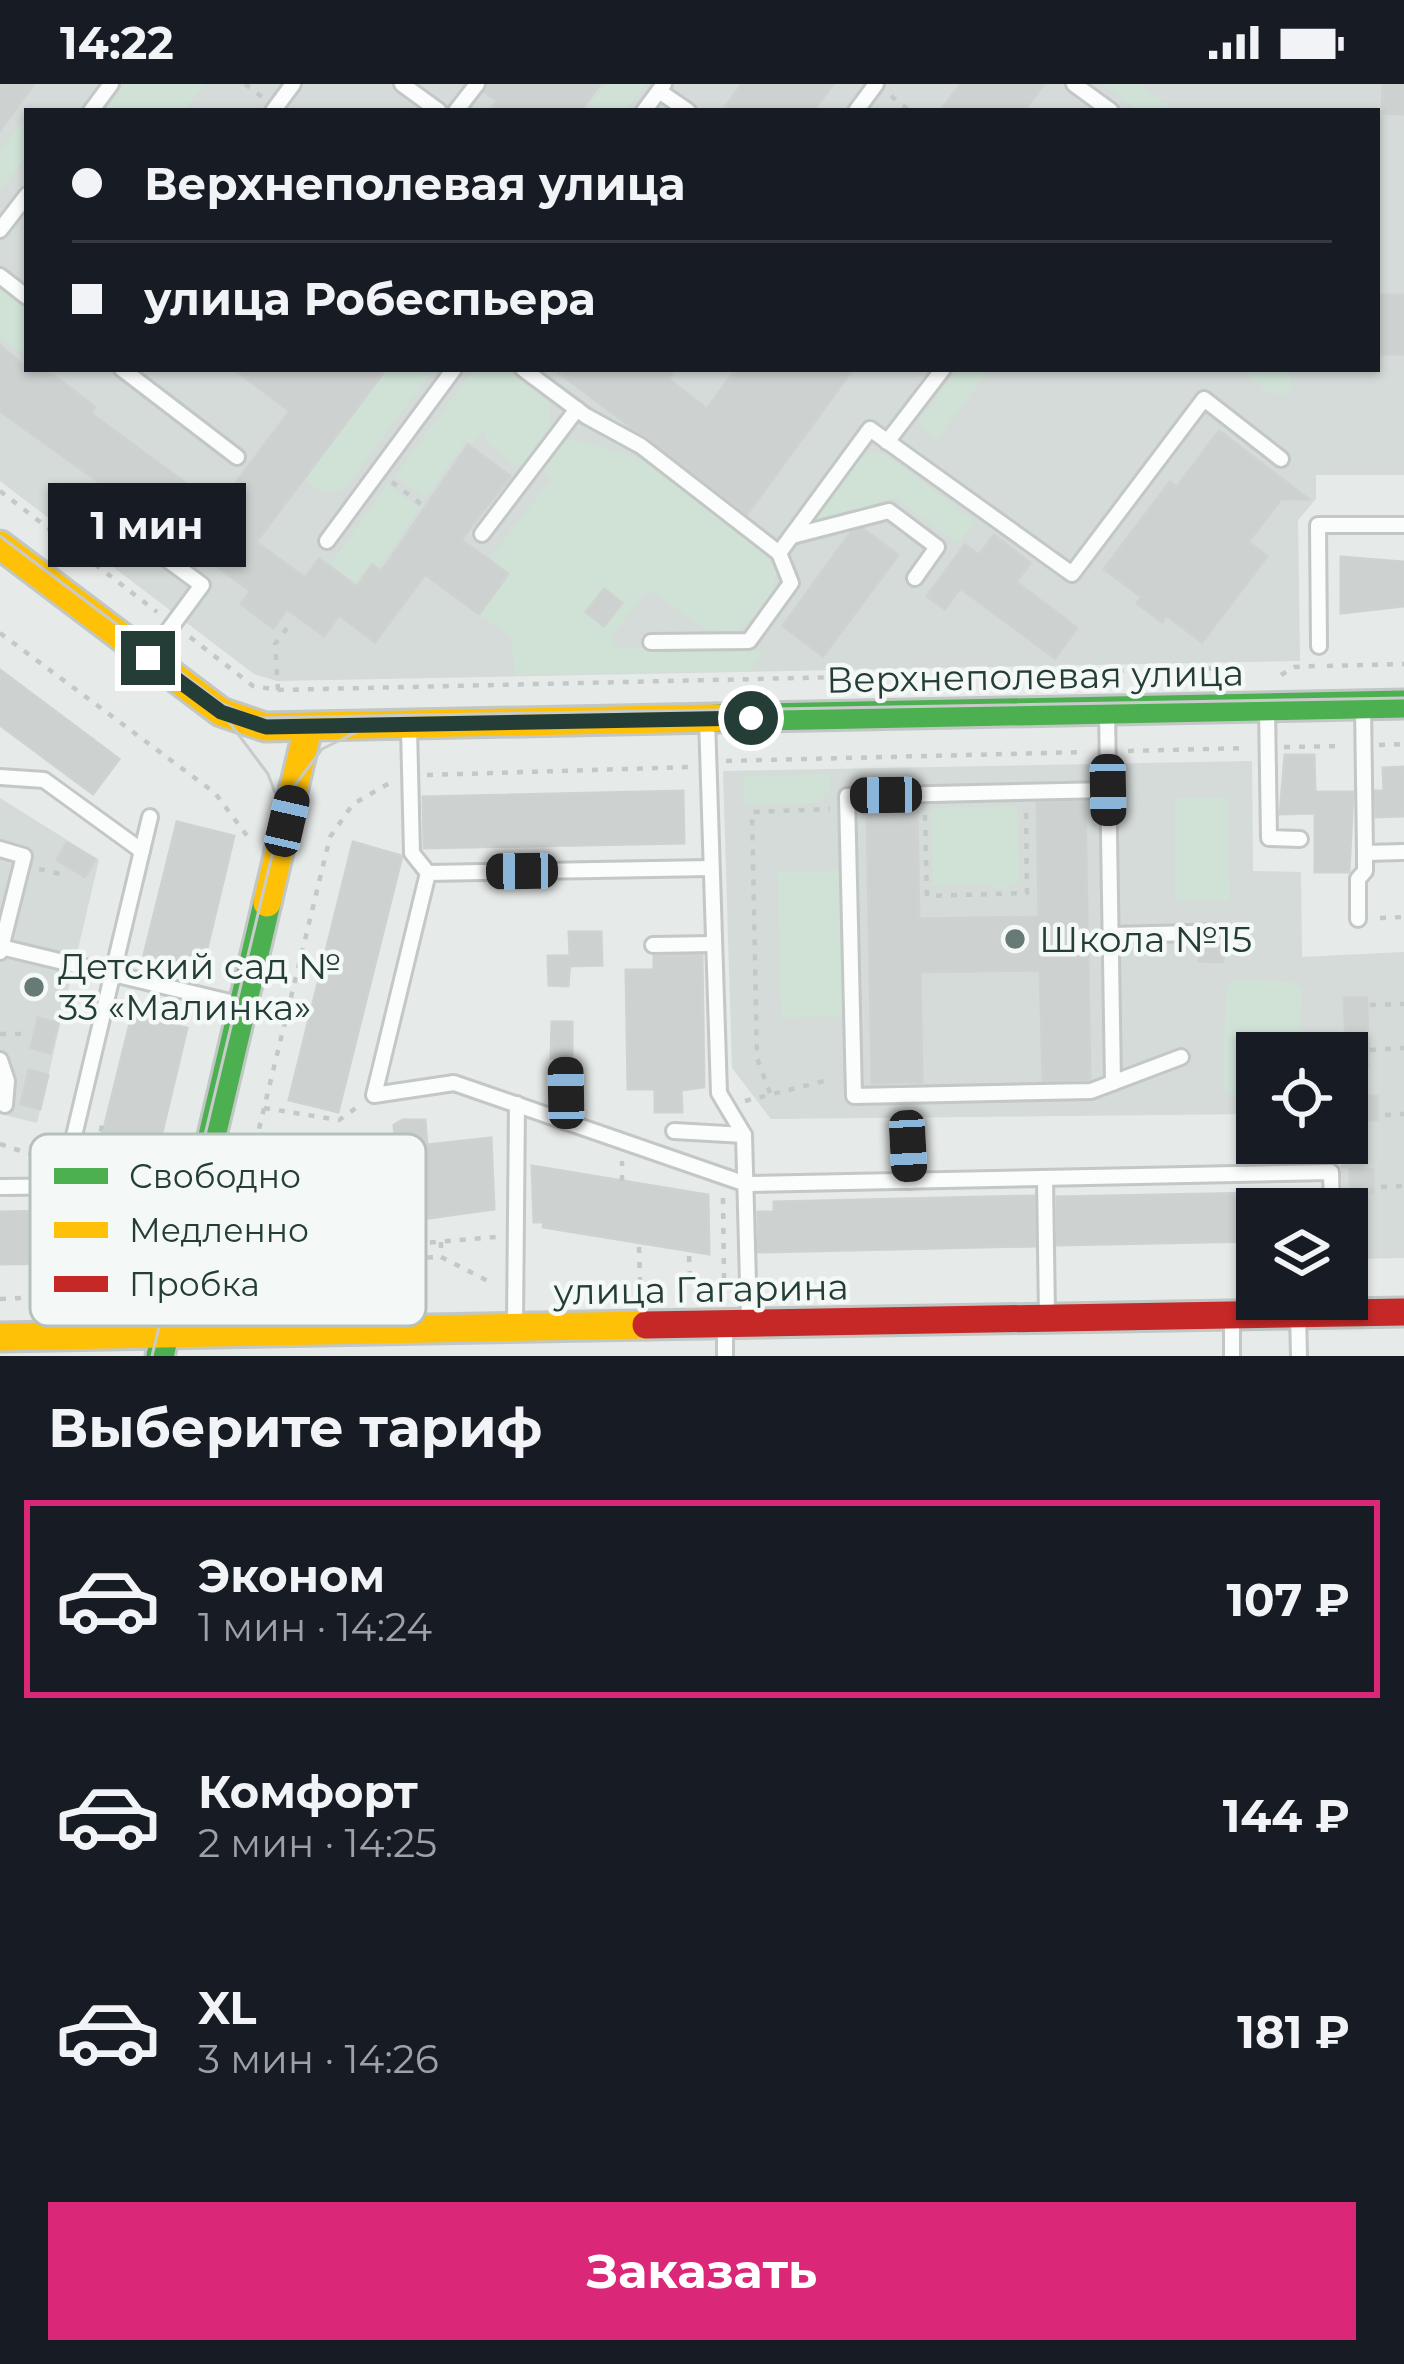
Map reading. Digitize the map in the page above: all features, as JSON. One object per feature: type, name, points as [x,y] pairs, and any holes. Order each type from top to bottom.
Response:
[{"type":"street","name":"Верхнеполевая улица","points":[[0,544],[148,658],[243,722],[308,728],[1404,704]]},
{"type":"street","points":[[213,1134],[308,728]]},
{"type":"street","name":"улица Гагарина","points":[[1368,1309],[1404,1312]]},
{"type":"street","name":"улица Гагарина","points":[[0,1337],[163,1345],[515,1328],[1236,1315]]},
{"type":"lane","points":[[402,84],[435,108]]},
{"type":"lane","points":[[458,108],[477,84]]},
{"type":"lane","points":[[1074,84],[1107,108]]},
{"type":"lane","points":[[662,87],[685,108]]},
{"type":"lane","points":[[0,230],[24,199]]},
{"type":"lane","points":[[0,276],[24,295]]},
{"type":"lane","points":[[126,372],[237,457]]},
{"type":"lane","points":[[327,541],[452,372]]},
{"type":"lane","points":[[527,372],[577,409],[641,446],[779,554],[790,584],[748,641],[651,642]]},
{"type":"lane","points":[[887,442],[941,372]]},
{"type":"lane","points":[[779,554],[870,430],[1072,574],[1204,399],[1281,459]]},
{"type":"lane","points":[[482,534],[577,409]]},
{"type":"lane","points":[[792,536],[889,511],[937,547],[915,578]]},
{"type":"lane","points":[[1319,646],[1318,525],[1404,525]]},
{"type":"lane","points":[[135,536],[202,585],[148,658]]},
{"type":"lane","points":[[1358,919],[1365,854],[1363,705]]},
{"type":"lane","points":[[1267,707],[1269,838],[1300,838]]},
{"type":"lane","points":[[1107,711],[1114,1083]]},
{"type":"lane","points":[[707,719],[719,1093],[744,1135],[746,1184],[737,1324],[725,1356]]},
{"type":"lane","points":[[409,726],[412,853],[428,873]]},
{"type":"lane","points":[[0,777],[44,780],[142,851]]},
{"type":"lane","points":[[1108,790],[848,796],[854,1096],[1091,1091],[1181,1057]]},
{"type":"lane","points":[[74,1134],[150,817]]},
{"type":"lane","points":[[0,850],[24,856],[1,949],[243,1005]]},
{"type":"lane","points":[[1365,854],[1404,852]]},
{"type":"lane","points":[[428,873],[712,868]]},
{"type":"lane","points":[[428,873],[374,1095],[454,1083],[746,1184],[1331,1172],[1331,1188]]},
{"type":"lane","points":[[1111,935],[1195,933]]},
{"type":"lane","points":[[653,946],[714,944]]},
{"type":"lane","points":[[0,1060],[7,1081],[4,1106]]},
{"type":"lane","points":[[565,1065],[566,1122]]},
{"type":"lane","points":[[515,1328],[517,1104]]},
{"type":"lane","points":[[674,1131],[744,1135]]},
{"type":"lane","points":[[908,1146],[910,1180]]},
{"type":"lane","points":[[1045,1178],[1047,1318]]},
{"type":"lane","points":[[0,1187],[30,1187]]},
{"type":"lane","points":[[1232,1315],[1232,1356]]},
{"type":"lane","points":[[1298,1320],[1299,1356]]},
{"type":"path","points":[[378,472],[421,504]]},
{"type":"path","points":[[278,690],[275,644],[287,628]]},
{"type":"path","points":[[258,1134],[329,837],[353,804],[409,775],[709,766],[731,759],[1404,744]]},
{"type":"path","points":[[925,794],[926,896],[1027,893],[1026,792]]},
{"type":"path","points":[[770,1094],[757,1058],[752,812],[848,809]]},
{"type":"path","points":[[1358,919],[1404,917]]},
{"type":"path","points":[[1370,1005],[1404,1004]]},
{"type":"path","points":[[0,1034],[29,1034]]},
{"type":"path","points":[[1370,1050],[1404,1048]]},
{"type":"path","points":[[728,1108],[854,1073]]},
{"type":"path","points":[[264,1108],[339,1120],[374,1095]]},
{"type":"path","points":[[1385,1115],[1404,1114]]},
{"type":"path","points":[[100,1134],[104,1118]]},
{"type":"path","points":[[0,1144],[30,1154]]},
{"type":"path","points":[[622,1181],[622,1155],[643,1162]]},
{"type":"path","points":[[1381,1187],[1404,1186]]},
{"type":"path","points":[[722,1190],[724,1278]]},
{"type":"path","points":[[426,1243],[502,1237]]},
{"type":"path","points":[[440,1242],[441,1257]]},
{"type":"path","points":[[639,1247],[640,1280]]},
{"type":"path","points":[[689,1256],[690,1279]]},
{"type":"path","points":[[426,1258],[441,1257],[493,1283]]},
{"type":"shaded area","points":[[0,84],[1404,84],[1404,475],[1316,475],[1316,499],[1298,520],[1300,661],[277,681],[254,674],[0,481]]},
{"type":"shaded area","name":"Школа №15","points":[[1252,761],[1253,871],[1301,872],[1302,957],[1404,952],[1404,1258],[1368,1259],[1368,1188],[1342,1188],[1340,1164],[1368,1164],[1368,1032],[1236,1032],[1236,1114],[771,1119],[732,1068],[723,771]]},
{"type":"shaded area","name":"Детский сад № 33 «Малинка»","points":[[0,798],[99,860],[37,1123],[0,1114]]},
{"type":"green space","points":[[126,84],[205,84],[186,108],[106,108]]},
{"type":"green space","points":[[606,84],[646,84],[628,108],[587,108]]},
{"type":"green space","points":[[1103,84],[1139,84],[1171,108],[1135,108]]},
{"type":"green space","points":[[24,119],[24,159],[0,190],[0,151]]},
{"type":"green space","points":[[0,280],[24,299],[24,353],[0,339]]},
{"type":"green space","points":[[386,372],[432,372],[346,486],[330,492],[305,480]]},
{"type":"green space","points":[[472,372],[512,372],[548,399],[551,429],[529,462],[514,466],[487,442],[484,429],[471,446],[464,442],[426,498],[395,476]]},
{"type":"green space","points":[[956,372],[988,372],[937,439],[917,423]]},
{"type":"green space","points":[[1241,372],[1289,372],[1292,385],[1285,395],[1268,392]]},
{"type":"green space","points":[[570,439],[644,459],[765,553],[777,571],[770,599],[737,632],[705,629],[648,589],[612,635],[613,647],[764,650],[749,671],[515,675],[511,638],[480,614],[510,574],[490,558],[551,480],[540,470],[561,442]]},
{"type":"green space","points":[[871,452],[886,455],[975,521],[958,544],[895,498],[815,521],[859,459]]},
{"type":"green space","points":[[387,485],[419,508],[379,567],[371,562],[356,583],[330,564]]},
{"type":"green space","points":[[829,774],[830,790],[817,803],[745,805],[744,776]]},
{"type":"green space","points":[[1175,798],[1228,798],[1229,900],[1175,899]]},
{"type":"green space","points":[[1017,806],[1019,881],[999,889],[986,884],[933,886],[932,808]]},
{"type":"green space","points":[[843,871],[846,1016],[781,1018],[778,872]]},
{"type":"green space","points":[[1235,980],[1292,982],[1302,991],[1301,1032],[1236,1032],[1236,1095],[1223,1088],[1226,988]]},
{"type":"building","points":[[0,84],[34,84],[0,130]]},
{"type":"building","points":[[488,84],[600,84],[582,108],[492,108],[497,101],[485,92]]},
{"type":"building","points":[[742,84],[833,84],[815,108],[724,108]]},
{"type":"building","points":[[961,84],[1044,84],[1026,108],[942,108]]},
{"type":"building","points":[[1383,84],[1404,84],[1403,114],[1382,113]]},
{"type":"building","points":[[1380,295],[1404,295],[1404,354],[1380,354]]},
{"type":"building","points":[[0,345],[24,366],[24,372],[49,372],[95,407],[90,413],[218,507],[290,411],[238,372],[384,372],[256,542],[305,578],[319,559],[357,587],[372,565],[381,572],[468,445],[510,476],[461,540],[508,574],[479,614],[425,574],[375,642],[339,615],[324,636],[287,609],[273,628],[241,604],[251,591],[0,411]]},
{"type":"building","points":[[558,372],[673,372],[668,379],[707,409],[734,372],[851,372],[747,514]]},
{"type":"building","points":[[1219,431],[1308,499],[1281,499],[1248,542],[1267,556],[1202,642],[1166,615],[1162,622],[1137,603],[1142,597],[1104,569],[1170,482],[1177,487]]},
{"type":"building","points":[[863,529],[898,555],[823,656],[783,626],[851,532]]},
{"type":"building","points":[[994,535],[1030,563],[1016,582],[1077,628],[1055,658],[960,588],[945,609],[927,596],[965,545],[979,555]]},
{"type":"building","points":[[1341,557],[1404,562],[1404,606],[1341,613]]},
{"type":"building","points":[[604,589],[622,603],[604,626],[586,612]]},
{"type":"building","points":[[0,670],[119,759],[93,794],[0,725]]},
{"type":"building","points":[[1285,755],[1314,755],[1315,792],[1353,792],[1349,872],[1315,872],[1315,813],[1280,814]]},
{"type":"building","points":[[1404,767],[1404,816],[1376,817],[1375,791],[1384,791],[1383,768]]},
{"type":"building","points":[[683,791],[684,843],[424,848],[423,797]]},
{"type":"building","points":[[1085,802],[1090,1079],[1043,1081],[1040,970],[920,972],[922,1082],[872,1083],[867,813],[917,812],[919,919],[1039,917],[1037,803]]},
{"type":"building","points":[[177,822],[234,836],[202,969],[144,955]]},
{"type":"building","points":[[353,842],[402,856],[338,1112],[289,1100]]},
{"type":"building","points":[[67,843],[95,859],[85,877],[57,860]]},
{"type":"building","points":[[1200,923],[1224,924],[1223,962],[1199,961],[1206,934]]},
{"type":"building","points":[[569,932],[601,932],[602,965],[570,966],[570,960],[568,986],[549,985],[548,956],[570,956]]},
{"type":"building","points":[[702,955],[704,1087],[681,1090],[682,1112],[655,1112],[655,1089],[628,1089],[626,970],[654,970],[654,956]]},
{"type":"building","points":[[1344,998],[1367,998],[1367,1032],[1345,1032]]},
{"type":"building","points":[[132,1015],[187,1028],[162,1134],[103,1134]]},
{"type":"building","points":[[38,1018],[58,1023],[50,1053],[31,1048]]},
{"type":"building","points":[[552,1022],[572,1022],[572,1056],[551,1058]]},
{"type":"building","points":[[29,1070],[48,1075],[40,1109],[21,1104]]},
{"type":"building","points":[[1368,1096],[1377,1096],[1377,1120],[1368,1120]]},
{"type":"building","points":[[425,1120],[427,1145],[491,1138],[494,1209],[426,1218],[426,1134],[395,1134],[394,1125]]},
{"type":"building","points":[[532,1166],[708,1195],[709,1254],[543,1227],[544,1222],[534,1222]]},
{"type":"building","points":[[1350,1169],[1373,1169],[1373,1193],[1368,1188],[1350,1188]]},
{"type":"building","points":[[1236,1193],[1236,1241],[1057,1245],[1057,1197]]},
{"type":"building","points":[[1034,1196],[1035,1246],[758,1252],[758,1212],[774,1212],[774,1202]]},
{"type":"building","points":[[30,1211],[30,1264],[0,1264],[0,1212]]},
{"type":"tram line","points":[[0,536],[221,703],[255,718],[1404,698]]},
{"type":"tram line","points":[[217,706],[268,774],[284,817]]},
{"type":"tram line","points":[[205,1134],[286,797],[322,749],[371,725]]},
{"type":"tram line","points":[[152,1356],[159,1326]]},
{"type":"traffic: fast","points":[[716,718],[1404,704]]},
{"type":"traffic: fast","points":[[212,1134],[267,903]]},
{"type":"traffic: fast","points":[[160,1356],[167,1326]]},
{"type":"traffic: slow","points":[[0,545],[221,712],[265,727],[716,718]]},
{"type":"traffic: slow","points":[[267,903],[308,728]]},
{"type":"traffic: slow","points":[[0,1337],[646,1325]]},
{"type":"traffic: jam","points":[[646,1325],[1404,1312]]},
{"type":"place","name":"Школа №15","points":[[1015,939]]},
{"type":"place","name":"Детский сад № 33 «Малинка»","points":[[34,987]]},
{"type":"route","points":[[148,658],[221,712],[243,722],[284,729],[751,718]]}]
